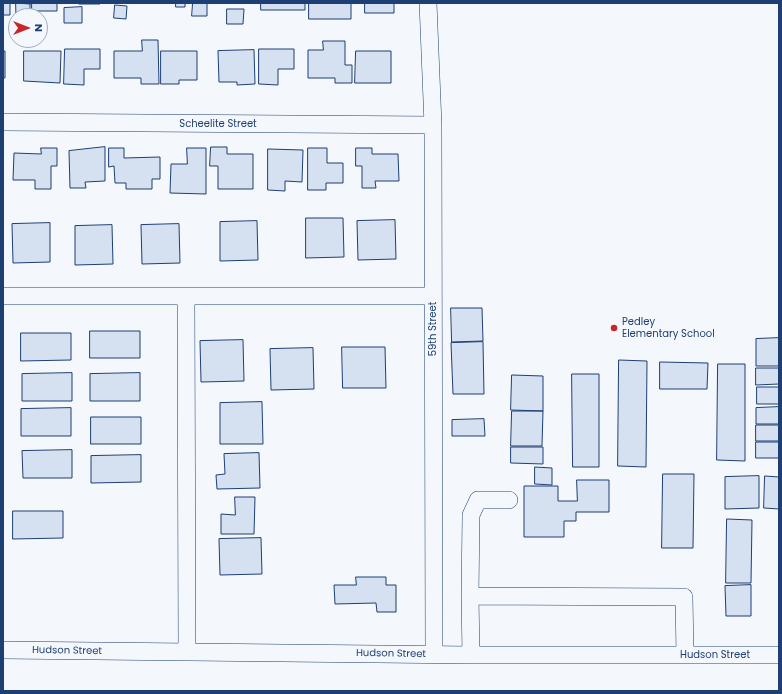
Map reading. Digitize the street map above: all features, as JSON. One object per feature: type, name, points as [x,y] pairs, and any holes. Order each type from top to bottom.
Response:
[{"type":"street","name":"59th Street","points":[[428,3],[433,125],[434,654]]},
{"type":"street","name":"Scheelite Street","points":[[3,122],[433,125]]},
{"type":"street","points":[[3,296],[433,296]]},
{"type":"street","points":[[186,296],[187,652]]},
{"type":"street","points":[[471,655],[471,515],[478,500],[509,500]]},
{"type":"street","points":[[470,596],[684,597],[685,655]]},
{"type":"street","name":"Hudson Street","points":[[3,650],[471,655],[779,656]]},
{"type":"building","points":[[3,3],[10,3],[8,15],[3,15]]},
{"type":"building","points":[[16,3],[30,4],[30,8],[16,8]]},
{"type":"building","points":[[32,3],[57,3],[57,11],[48,11],[48,8],[32,8]]},
{"type":"building","points":[[100,3],[100,4],[79,4]]},
{"type":"building","points":[[176,3],[185,3],[185,7],[176,7]]},
{"type":"building","points":[[193,3],[207,3],[207,16],[192,16]]},
{"type":"building","points":[[261,3],[305,3],[305,10],[261,10]]},
{"type":"building","points":[[309,3],[351,3],[351,19],[309,19]]},
{"type":"building","points":[[365,3],[394,3],[394,13],[365,13]]},
{"type":"building","points":[[115,5],[127,6],[126,19],[114,18]]},
{"type":"building","points":[[82,7],[82,23],[64,23],[64,8]]},
{"type":"building","points":[[227,9],[244,9],[243,24],[227,24]]},
{"type":"building","points":[[142,40],[158,40],[159,84],[141,84],[141,78],[114,78],[114,51],[142,51]]},
{"type":"building","points":[[323,41],[345,41],[345,65],[352,65],[352,83],[335,83],[335,78],[308,78],[308,50],[323,50]]},
{"type":"building","points":[[65,49],[100,49],[100,69],[84,69],[84,85],[64,84]]},
{"type":"building","points":[[259,49],[294,49],[294,69],[278,69],[278,85],[259,84]]},
{"type":"building","points":[[254,50],[255,84],[237,85],[237,82],[219,82],[218,51]]},
{"type":"building","points":[[3,51],[5,51],[5,78],[3,78]]},
{"type":"building","points":[[24,51],[61,51],[60,83],[24,81]]},
{"type":"building","points":[[161,51],[197,51],[197,80],[179,80],[179,84],[161,84]]},
{"type":"building","points":[[356,51],[391,51],[391,83],[355,83]]},
{"type":"building","points":[[105,147],[105,181],[85,182],[86,188],[70,188],[69,151]]},
{"type":"building","points":[[211,147],[227,147],[227,154],[253,154],[253,189],[218,189],[218,166],[210,166]]},
{"type":"building","points":[[41,148],[57,148],[57,166],[51,166],[51,189],[35,189],[35,180],[13,180],[14,153],[41,154]]},
{"type":"building","points":[[109,148],[124,148],[124,158],[160,157],[160,179],[152,179],[152,189],[126,189],[126,183],[115,183],[114,166],[109,167]]},
{"type":"building","points":[[187,148],[206,148],[206,194],[170,193],[171,164],[187,164]]},
{"type":"building","points":[[308,148],[327,148],[327,163],[343,163],[343,183],[326,183],[326,190],[308,190]]},
{"type":"building","points":[[356,148],[372,148],[372,154],[398,154],[399,181],[375,181],[376,188],[362,188],[362,166],[356,166]]},
{"type":"building","points":[[268,149],[303,150],[302,182],[285,181],[285,191],[268,190]]},
{"type":"building","points":[[306,218],[343,218],[344,257],[306,258]]},
{"type":"building","points":[[395,220],[396,259],[358,260],[357,221]]},
{"type":"building","points":[[257,221],[258,260],[220,261],[220,222]]},
{"type":"building","points":[[50,223],[50,262],[13,263],[12,224]]},
{"type":"building","points":[[179,224],[180,263],[142,264],[141,225]]},
{"type":"building","points":[[112,225],[113,264],[75,265],[75,226]]},
{"type":"building","points":[[451,308],[482,308],[483,341],[452,342]]},
{"type":"building","points":[[90,331],[140,331],[140,358],[90,358]]},
{"type":"building","points":[[21,333],[71,333],[71,360],[21,361]]},
{"type":"building","points":[[779,338],[779,366],[756,366],[756,339]]},
{"type":"building","points":[[243,340],[244,381],[201,382],[200,341]]},
{"type":"building","points":[[483,342],[484,394],[453,394],[451,343]]},
{"type":"building","points":[[342,347],[385,347],[386,388],[343,388]]},
{"type":"building","points":[[313,348],[314,389],[271,390],[270,349]]},
{"type":"building","points":[[619,360],[647,361],[646,467],[618,466]]},
{"type":"building","points":[[660,362],[708,363],[707,389],[660,389]]},
{"type":"building","points":[[718,364],[745,364],[745,461],[717,460]]},
{"type":"building","points":[[756,368],[779,368],[779,384],[756,385]]},
{"type":"building","points":[[72,373],[72,401],[22,401],[22,374]]},
{"type":"building","points":[[140,373],[140,401],[90,401],[90,374]]},
{"type":"building","points":[[572,374],[599,374],[599,467],[573,467]]},
{"type":"building","points":[[512,375],[543,376],[543,411],[511,410]]},
{"type":"building","points":[[757,387],[779,387],[779,404],[757,404]]},
{"type":"building","points":[[262,402],[263,444],[220,444],[220,403]]},
{"type":"building","points":[[779,407],[779,424],[756,424],[756,408]]},
{"type":"building","points":[[71,408],[71,436],[21,436],[21,409]]},
{"type":"building","points":[[512,411],[543,411],[542,446],[511,446]]},
{"type":"building","points":[[91,417],[141,417],[141,444],[91,444]]},
{"type":"building","points":[[484,419],[485,436],[452,436],[452,420]]},
{"type":"building","points":[[756,425],[779,425],[779,441],[756,441]]},
{"type":"building","points":[[756,442],[779,442],[779,458],[756,458]]},
{"type":"building","points":[[511,447],[543,447],[543,464],[511,463]]},
{"type":"building","points":[[72,450],[72,478],[23,478],[22,451]]},
{"type":"building","points":[[259,453],[260,488],[217,489],[216,475],[225,474],[224,454]]},
{"type":"building","points":[[141,455],[141,482],[91,483],[91,456]]},
{"type":"building","points":[[535,467],[552,468],[552,485],[535,484]]},
{"type":"building","points":[[663,474],[694,474],[693,548],[662,548]]},
{"type":"building","points":[[759,476],[759,508],[725,509],[725,477]]},
{"type":"building","points":[[765,476],[779,477],[779,509],[764,508]]},
{"type":"building","points":[[577,480],[609,480],[609,512],[576,512],[576,521],[564,521],[564,537],[524,537],[524,486],[558,486],[558,501],[577,501]]},
{"type":"building","points":[[235,497],[255,497],[254,534],[221,534],[221,514],[235,515]]},
{"type":"building","points":[[13,511],[63,511],[63,538],[13,539]]},
{"type":"building","points":[[727,519],[752,520],[751,583],[726,583]]},
{"type":"building","points":[[261,538],[262,574],[220,575],[219,539]]},
{"type":"building","points":[[356,577],[386,577],[386,585],[396,585],[396,612],[377,612],[376,603],[335,604],[334,585],[356,585]]},
{"type":"building","points":[[751,585],[751,616],[726,616],[725,586]]},
{"type":"place","name":"Pedley Elementary School","points":[[614,328]]}]
